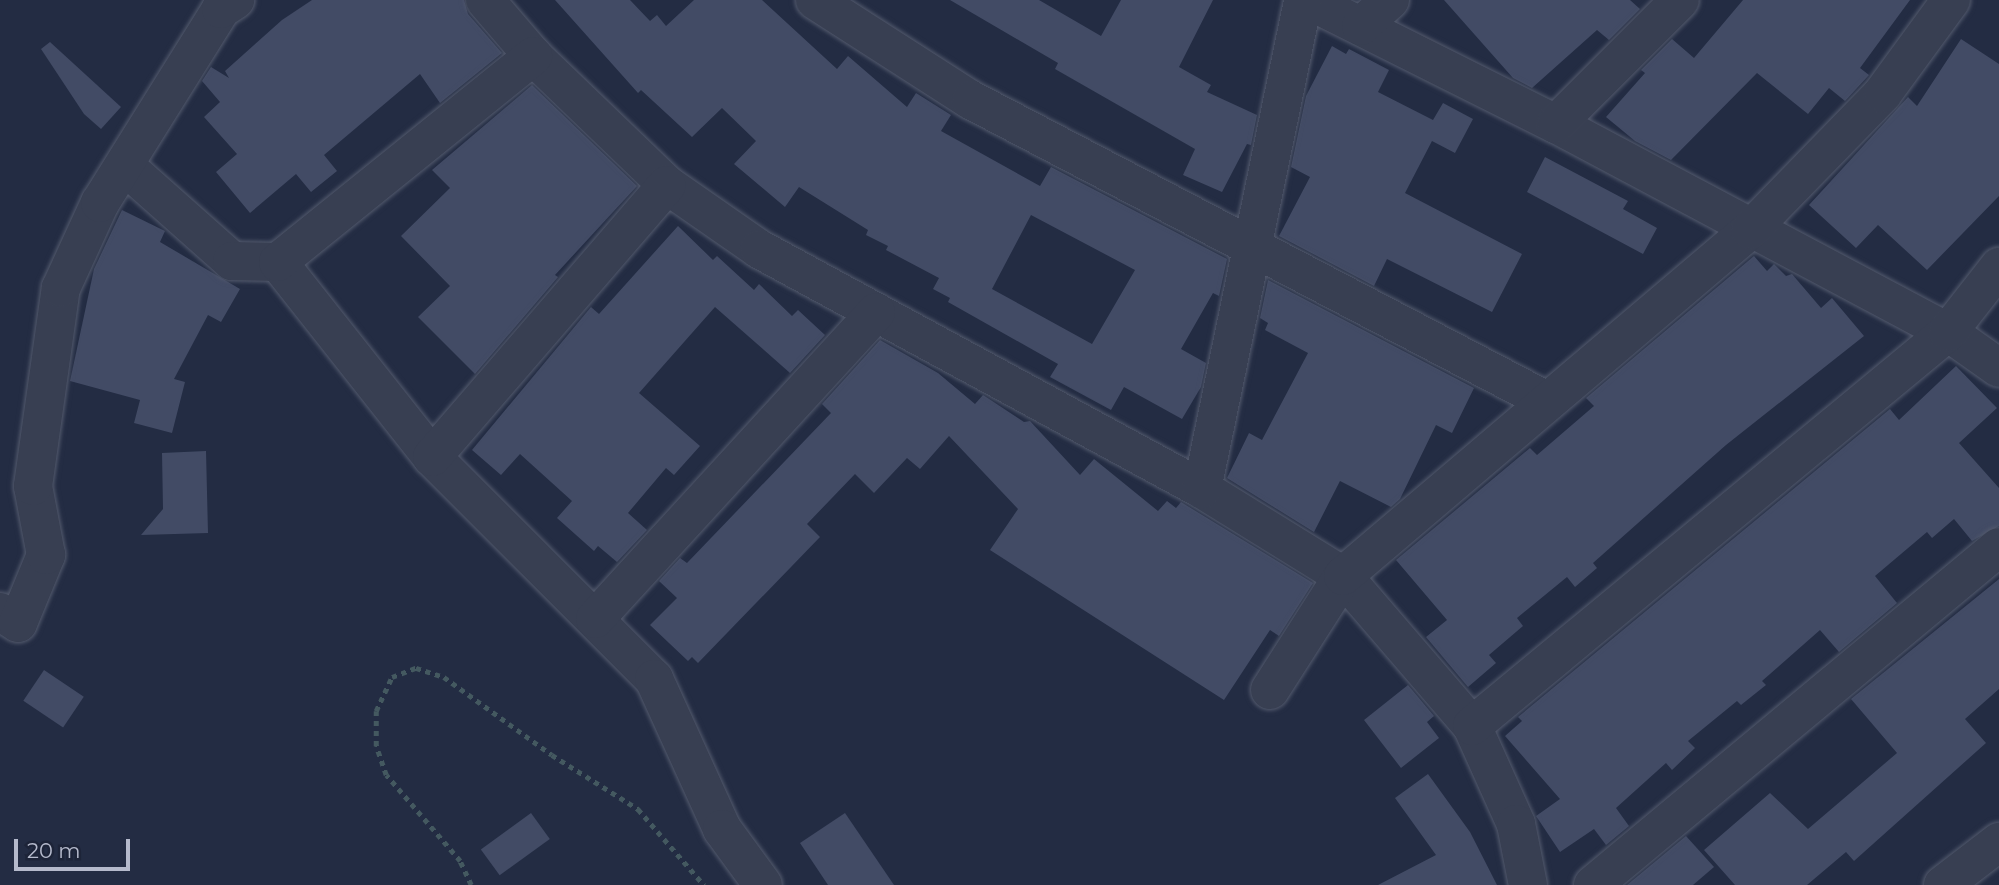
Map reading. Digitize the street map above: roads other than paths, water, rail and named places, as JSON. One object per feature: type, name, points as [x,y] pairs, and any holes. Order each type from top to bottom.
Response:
[{"type":"street","points":[[0,612],[18,623],[47,555],[33,486],[61,288],[100,203],[221,9],[234,0]]},
{"type":"street","points":[[485,0],[533,56],[667,185],[759,249],[1202,489],[1343,576],[1472,726],[1516,824],[1528,885]]},
{"type":"street","points":[[815,0],[971,100],[1547,401]]},
{"type":"street","points":[[1202,489],[1251,248],[1306,0],[1556,124],[1750,230],[1948,331],[1999,368]]},
{"type":"street","points":[[1361,26],[1390,0]]},
{"type":"street","points":[[1556,124],[1680,0]]},
{"type":"street","points":[[1270,690],[1343,576],[1750,230],[1883,93],[1951,0]]},
{"type":"street","points":[[125,166],[232,261],[278,262],[533,56]]},
{"type":"street","points":[[432,457],[667,185]]},
{"type":"street","points":[[278,262],[432,457],[654,678],[722,829],[763,885]]},
{"type":"street","points":[[1472,726],[1948,331],[1999,267]]},
{"type":"street","points":[[595,620],[876,312]]},
{"type":"street","points":[[1593,885],[1999,547]]},
{"type":"street","points":[[1943,885],[1999,842]]}]
